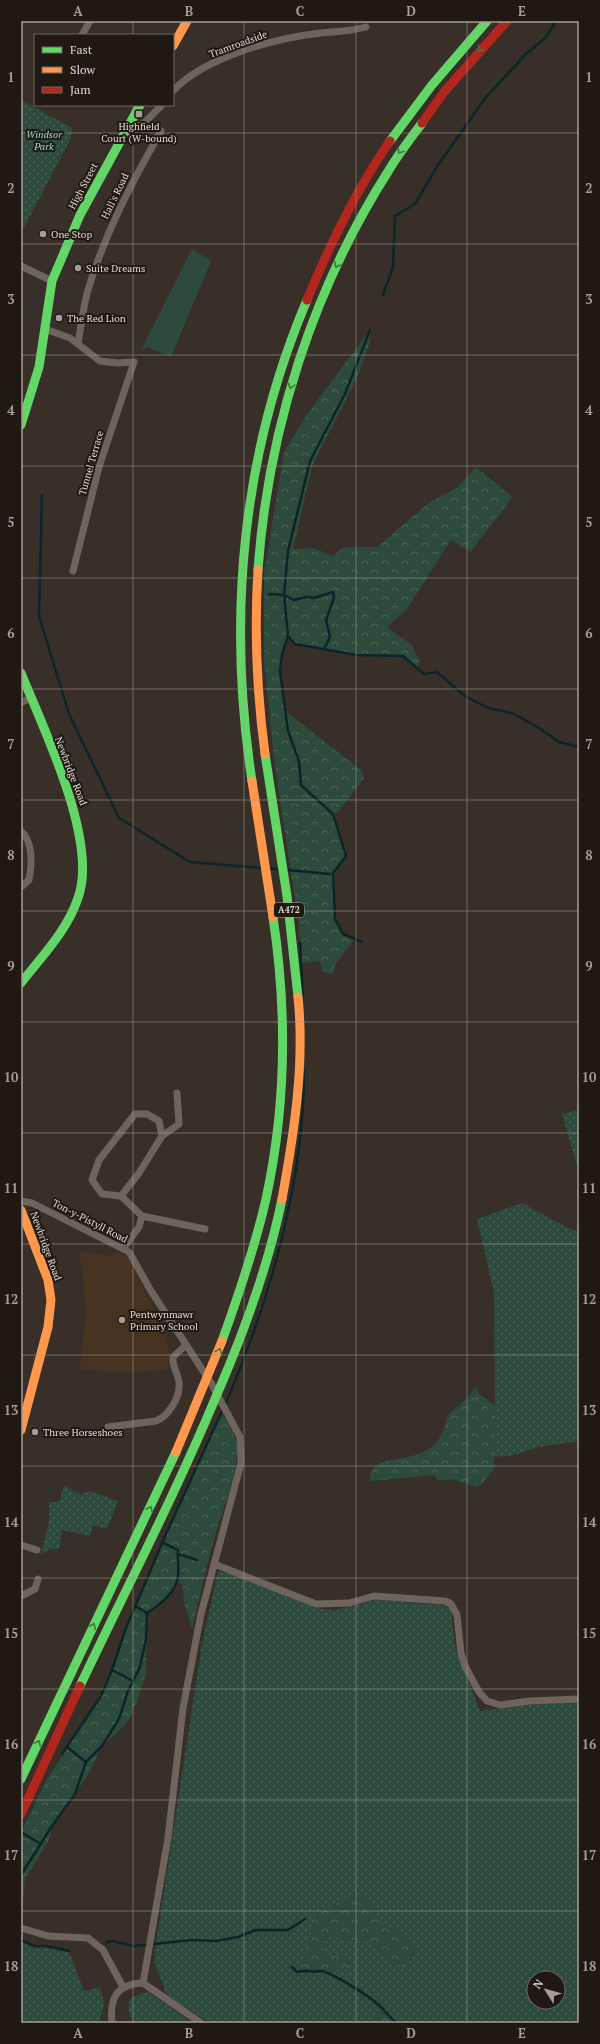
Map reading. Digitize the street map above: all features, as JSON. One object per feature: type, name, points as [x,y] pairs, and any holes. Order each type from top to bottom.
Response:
[{"type":"main road","points":[[174,44],[187,21]]},
{"type":"main road","name":"A472","points":[[21,1779],[195,1411],[221,1346],[242,1283],[260,1225],[270,1176],[278,1119],[283,1042],[278,964],[247,744],[240,663],[240,609],[245,546],[255,464],[264,427],[286,351],[301,312],[332,243],[356,196],[381,154],[404,122],[463,47],[487,21]]},
{"type":"main road","name":"A472","points":[[21,1814],[163,1514],[221,1384],[256,1293],[274,1232],[290,1156],[297,1089],[300,1021],[287,890],[266,771],[255,670],[254,618],[257,564],[265,497],[274,447],[304,342],[324,291],[358,221],[393,162],[422,120],[458,74],[507,21]]},
{"type":"main road","name":"High Street","points":[[21,425],[39,366],[52,281],[80,215],[139,106]]},
{"type":"main road","name":"Newbridge Road","points":[[21,673],[74,807],[83,866],[79,897],[66,926],[21,984]]},
{"type":"main road","name":"Newbridge Road","points":[[21,1210],[48,1280],[51,1300],[48,1327],[21,1430]]},
{"type":"street","points":[[83,34],[90,21]]},
{"type":"street","name":"Tramroadside","points":[[174,91],[196,72],[221,58],[271,42],[322,33],[349,32],[366,28]]},
{"type":"street","points":[[129,125],[141,126],[161,106]]},
{"type":"street","name":"Hall's Road","points":[[78,344],[88,292],[104,241],[132,183],[162,131]]},
{"type":"street","points":[[21,266],[52,281]]},
{"type":"street","points":[[45,329],[70,338],[78,344]]},
{"type":"street","name":"Tunnel Terrace","points":[[73,570],[99,467],[134,362],[117,363],[100,361],[78,344]]},
{"type":"street","points":[[21,703],[30,698]]},
{"type":"street","points":[[21,831],[25,834],[33,859],[30,880],[21,888]]},
{"type":"street","points":[[121,1196],[139,1173],[162,1136],[179,1124],[177,1093]]},
{"type":"street","points":[[162,1136],[160,1121],[147,1114],[135,1114],[99,1160],[92,1180],[102,1194],[121,1196],[142,1216],[205,1229]]},
{"type":"street","name":"Ton-y-Pistyll Road","points":[[21,1201],[32,1203],[129,1252],[151,1291],[211,1383],[240,1437],[241,1464],[201,1614],[184,1701],[170,1822],[144,1984]]},
{"type":"street","points":[[123,1249],[139,1227],[142,1216]]},
{"type":"street","points":[[108,1427],[156,1421],[164,1418],[170,1410],[179,1390],[179,1381],[172,1364],[173,1357],[186,1345]]},
{"type":"street","points":[[21,1545],[37,1550]]},
{"type":"street","points":[[214,1564],[316,1604],[326,1605],[349,1603],[374,1596],[445,1601],[451,1604],[457,1615],[461,1653],[465,1666],[479,1692],[487,1701],[500,1705],[530,1701],[579,1699]]},
{"type":"street","points":[[21,1596],[35,1589],[38,1580]]},
{"type":"street","points":[[21,1928],[48,1936],[88,1938],[103,1950],[123,1987]]},
{"type":"street","points":[[112,2023],[111,2006],[115,1996],[123,1987],[132,1984],[144,1984],[201,2023]]},
{"type":"shaded area","name":"Pentwynmawr Primary School","points":[[78,1251],[107,1256],[117,1251],[129,1260],[163,1328],[170,1355],[167,1357],[170,1369],[127,1373],[80,1369],[86,1312],[82,1265]]},
{"type":"green space","name":"Windsor Park","points":[[21,100],[72,128],[71,138],[21,233]]},
{"type":"green space","points":[[192,249],[211,261],[171,357],[147,347],[141,350]]},
{"type":"green space","points":[[370,330],[370,342],[357,378],[312,466],[293,549],[313,548],[334,556],[340,549],[346,547],[377,547],[430,502],[458,487],[476,467],[512,497],[471,552],[453,541],[450,541],[407,609],[387,627],[412,645],[420,660],[417,668],[403,656],[356,655],[295,644],[288,636],[282,655],[280,671],[285,711],[361,770],[364,778],[338,812],[333,814],[346,856],[333,873],[335,919],[343,934],[354,939],[335,965],[333,974],[323,972],[320,961],[302,963],[298,920],[274,758],[264,659],[264,574],[284,452],[306,416]]},
{"type":"green space","points":[[579,1110],[579,1173],[562,1114]]},
{"type":"green space","points":[[522,1203],[568,1228],[579,1232],[579,1441],[538,1447],[515,1455],[493,1457],[495,1405],[494,1292],[477,1219]]},
{"type":"green space","points":[[476,1386],[478,1393],[495,1405],[494,1469],[481,1485],[476,1487],[454,1480],[445,1479],[438,1481],[434,1475],[370,1481],[373,1470],[380,1464],[419,1454],[431,1447],[441,1435],[447,1416],[469,1396]]},
{"type":"green space","points":[[222,1413],[237,1444],[237,1459],[228,1497],[214,1538],[192,1629],[185,1605],[182,1584],[177,1582],[160,1603],[147,1613],[146,1673],[131,1716],[122,1728],[102,1746],[86,1778],[52,1825],[49,1840],[25,1879],[21,1923],[21,1833],[46,1781],[101,1696],[112,1670],[126,1628],[166,1534]]},
{"type":"green space","points":[[64,1485],[80,1495],[90,1491],[118,1501],[107,1529],[93,1525],[90,1536],[62,1530],[59,1549],[50,1549],[41,1554],[49,1521],[49,1502],[57,1502],[60,1500]]},
{"type":"green space","points":[[218,1571],[237,1575],[319,1609],[336,1610],[375,1600],[444,1605],[451,1610],[455,1646],[480,1711],[528,1705],[579,1702],[579,2023],[397,2023],[388,2017],[381,2007],[374,2023],[211,2023],[174,2001],[166,1993],[154,1961],[202,1644]],"holes":[[[313,1915],[377,1920],[379,1925],[404,1934],[413,1943],[414,1949],[412,1957],[406,1967],[395,1963],[366,1940],[343,1941],[332,1937],[324,1938],[321,1942],[321,1947],[343,1971],[332,1969],[329,1973],[322,1971],[315,1973]]]},
{"type":"green space","points":[[357,1893],[377,1910],[377,1920],[379,1925],[405,1935],[413,1942],[416,1947],[406,1967],[402,1968],[366,1940],[343,1941],[332,1937],[324,1939],[321,1942],[325,1953],[341,1957],[350,1964],[349,1970],[343,1971],[332,1969],[329,1973],[303,1970],[313,1915]]},
{"type":"green space","points":[[21,1940],[34,1946],[46,1946],[69,1951],[84,1991],[100,1987],[104,2004],[99,2023],[21,2023]]},
{"type":"green space","points":[[149,1992],[192,2023],[133,2023],[130,2016],[128,2005],[129,2002],[136,1996]]},
{"type":"green space","points":[[381,2007],[388,2017],[397,2023],[374,2023]]},
{"type":"waterway","points":[[383,295],[393,267],[395,216],[415,204],[438,165],[486,97],[526,54],[546,37],[556,21]]},
{"type":"waterway","points":[[362,942],[343,934],[335,919],[333,873],[346,856],[333,814],[301,785],[299,761],[288,731],[280,671],[282,655],[288,636],[284,595],[288,551],[310,461],[345,394],[370,330]]},
{"type":"waterway","points":[[42,495],[39,616],[69,714],[119,818],[190,862],[262,868]]},
{"type":"waterway","points":[[269,594],[284,595],[294,600],[306,597],[314,598],[333,592],[334,598],[326,620],[330,637],[324,649]]},
{"type":"waterway","points":[[288,636],[295,644],[356,655],[403,656],[424,674],[437,672],[465,696],[488,708],[512,713],[539,728],[559,742],[579,747]]},
{"type":"waterway","points":[[269,868],[282,870]]},
{"type":"waterway","points":[[287,870],[330,874]]},
{"type":"waterway","points":[[300,943],[303,998]]},
{"type":"waterway","points":[[225,1405],[256,1326],[281,1242],[291,1199],[298,1156],[304,1071]]},
{"type":"waterway","points":[[62,1754],[101,1696],[112,1670],[126,1628],[166,1534],[223,1409]]},
{"type":"waterway","points":[[21,1875],[52,1826],[75,1794],[86,1762],[102,1746],[119,1719],[128,1691],[140,1667],[146,1639],[147,1613],[169,1595],[177,1581],[178,1550],[163,1543]]},
{"type":"waterway","points":[[178,1554],[197,1560]]},
{"type":"waterway","points":[[135,1606],[147,1613]]},
{"type":"waterway","points":[[112,1670],[133,1681]]},
{"type":"waterway","points":[[67,1747],[86,1762]]},
{"type":"waterway","points":[[21,1832],[41,1844]]},
{"type":"waterway","points":[[106,1942],[113,1941],[133,1946],[193,1940],[216,1941],[238,1937],[256,1930],[288,1930],[305,1919]]},
{"type":"waterway","points":[[21,1940],[34,1946],[46,1946],[69,1951]]},
{"type":"waterway","points":[[292,1967],[297,1972],[322,1971],[336,1977],[370,1998],[397,2023]]},
{"type":"traffic: fast","points":[[390,141],[432,85],[487,21]]},
{"type":"traffic: fast","points":[[21,425],[39,367],[52,281],[80,215],[139,106]]},
{"type":"traffic: fast","points":[[258,570],[263,517],[272,465],[284,413],[299,362],[317,312],[338,263],[362,216],[393,164],[422,123]]},
{"type":"traffic: fast","points":[[252,781],[245,720],[241,658],[241,597],[246,536],[254,476],[267,417],[285,358],[307,300]]},
{"type":"traffic: fast","points":[[21,673],[66,785],[75,816],[81,847],[82,874],[78,898],[61,932],[21,983]]},
{"type":"traffic: fast","points":[[265,754],[287,896],[298,997]]},
{"type":"traffic: fast","points":[[222,1341],[262,1217],[273,1164],[278,1129],[281,1094],[282,1023],[281,987],[273,917]]},
{"type":"traffic: fast","points":[[80,1686],[166,1508],[225,1375],[254,1301],[270,1250],[282,1199]]},
{"type":"traffic: fast","points":[[21,1779],[176,1452]]},
{"type":"traffic: slow","points":[[174,44],[187,21]]},
{"type":"traffic: slow","points":[[258,570],[256,616],[257,662],[265,754]]},
{"type":"traffic: slow","points":[[252,781],[273,917]]},
{"type":"traffic: slow","points":[[282,1199],[291,1149],[299,1073],[300,1022],[298,997]]},
{"type":"traffic: slow","points":[[21,1210],[48,1280],[51,1300],[48,1327],[21,1430]]},
{"type":"traffic: slow","points":[[176,1452],[222,1341]]},
{"type":"traffic: jam","points":[[422,123],[444,92],[507,21]]},
{"type":"traffic: jam","points":[[307,300],[344,218],[390,141]]},
{"type":"traffic: jam","points":[[21,1814],[80,1686]]},
{"type":"place","name":"Highfield Court (W-bound)","points":[[139,114]]},
{"type":"place","name":"One Stop","points":[[43,234]]},
{"type":"place","name":"Suite Dreams","points":[[78,268]]},
{"type":"place","name":"The Red Lion","points":[[59,318]]},
{"type":"place","name":"Pentwynmawr Primary School","points":[[122,1320]]},
{"type":"place","name":"Three Horseshoes","points":[[35,1432]]}]
